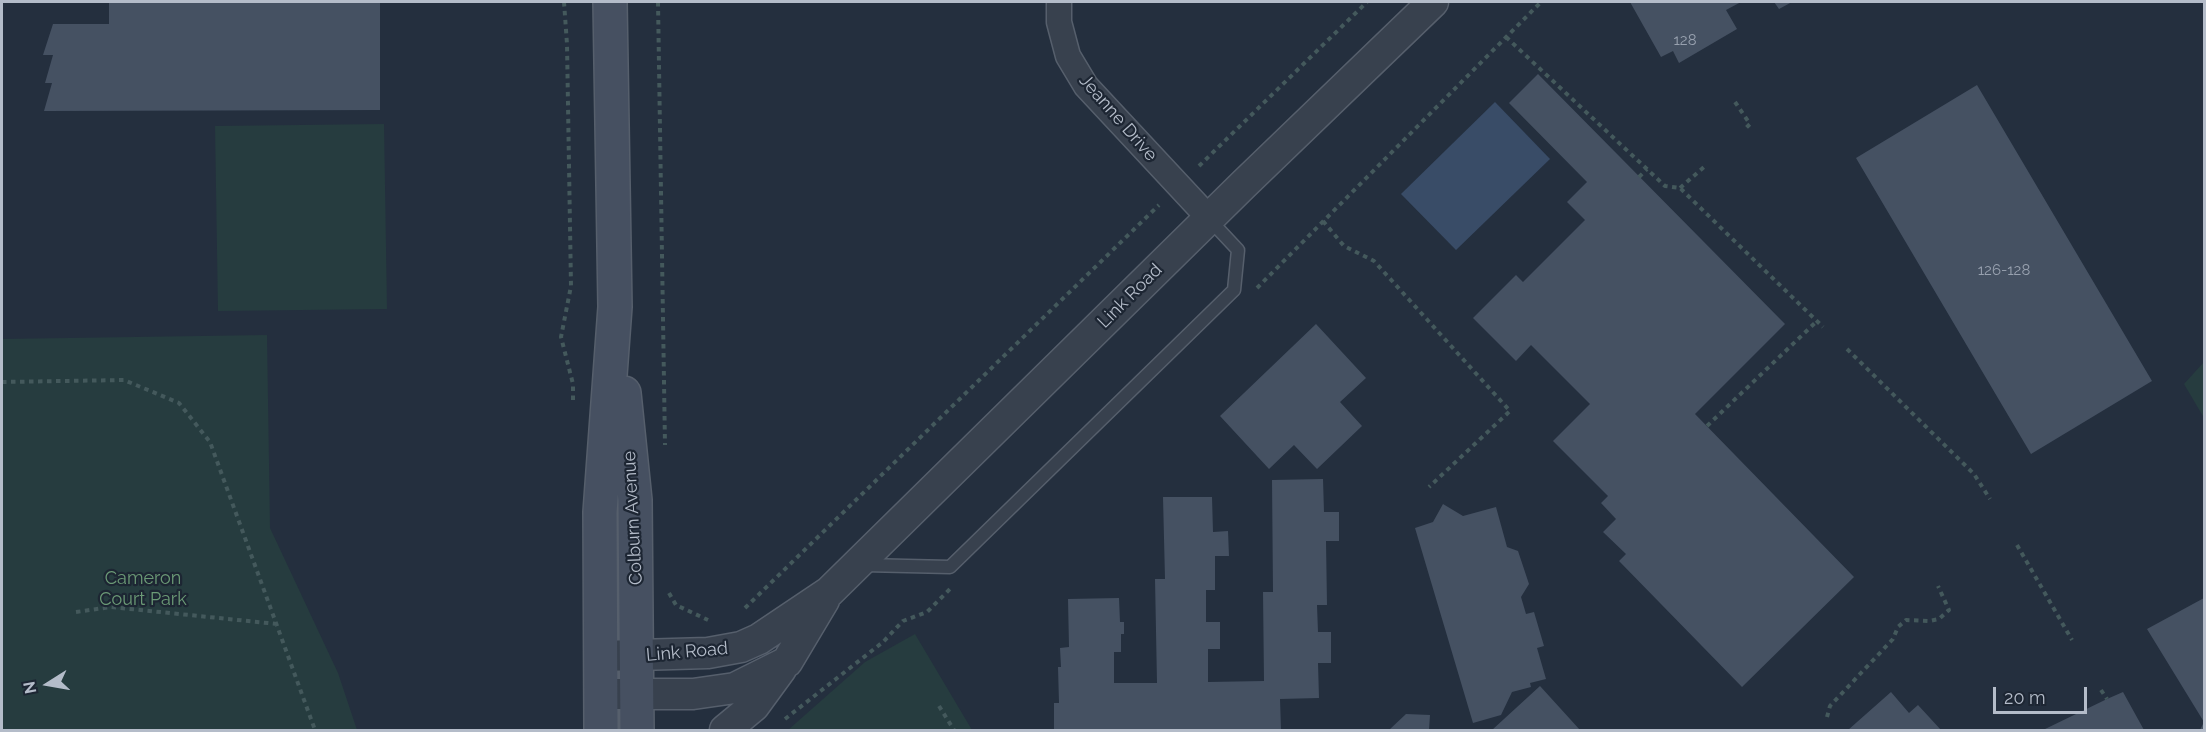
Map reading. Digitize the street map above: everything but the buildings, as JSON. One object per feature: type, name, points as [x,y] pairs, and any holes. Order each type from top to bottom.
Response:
[{"type":"main road","name":"Colburn Avenue","points":[[610,2],[615,307],[635,500],[637,730]]},
{"type":"main road","name":"Colburn Avenue","points":[[601,730],[603,694],[600,512],[615,307]]},
{"type":"street","name":"Jeanne Drive","points":[[1059,2],[1059,22],[1068,56],[1086,86],[1209,219]]},
{"type":"street","name":"Link Road","points":[[602,656],[708,653],[741,647],[759,639],[829,592],[1433,2]]},
{"type":"street","name":"Link Road","points":[[725,730],[754,706],[787,662],[829,592]]},
{"type":"street","points":[[603,694],[693,694],[735,688],[787,662]]},
{"type":"lane","points":[[857,564],[950,567],[1234,290],[1238,250],[1209,219]]},
{"type":"path","points":[[564,2],[571,286],[561,337],[573,384],[573,408]]},
{"type":"path","points":[[658,2],[665,449]]},
{"type":"path","points":[[741,612],[1367,2]]},
{"type":"path","points":[[1506,37],[1665,186],[1680,188],[1823,327]]},
{"type":"path","points":[[1735,102],[1750,124],[1744,130]]},
{"type":"path","points":[[1680,188],[1704,167]]},
{"type":"path","points":[[1639,177],[1647,169]]},
{"type":"path","points":[[1323,221],[1344,246],[1374,261],[1510,411],[1429,487]]},
{"type":"path","points":[[1707,426],[1817,321]]},
{"type":"path","points":[[1847,349],[1974,474],[1990,499]]},
{"type":"path","points":[[2,382],[124,380],[179,403],[210,442],[315,730]]},
{"type":"path","points":[[1974,474],[1980,468]]},
{"type":"path","points":[[2017,545],[2072,640]]},
{"type":"path","points":[[668,586],[669,594],[676,605],[705,620],[714,620]]},
{"type":"path","points":[[1827,717],[1830,706],[1893,639],[1898,627],[1906,620],[1939,619],[1949,610],[1938,586]]},
{"type":"path","points":[[76,612],[111,607],[277,624]]},
{"type":"path","points":[[2101,690],[2107,699]]},
{"type":"path","points":[[939,706],[954,730]]},
{"type":"green space","points":[[384,124],[387,309],[218,311],[215,126]]},
{"type":"green space","name":"Cameron Court Park","points":[[267,335],[270,528],[338,673],[357,730],[2,730],[2,339]]},
{"type":"green space","points":[[2204,362],[2204,418],[2184,384]]},
{"type":"green space","points":[[915,634],[972,730],[788,730],[865,662]]},
{"type":"water","points":[[1495,102],[1550,159],[1456,250],[1401,194]]}]
